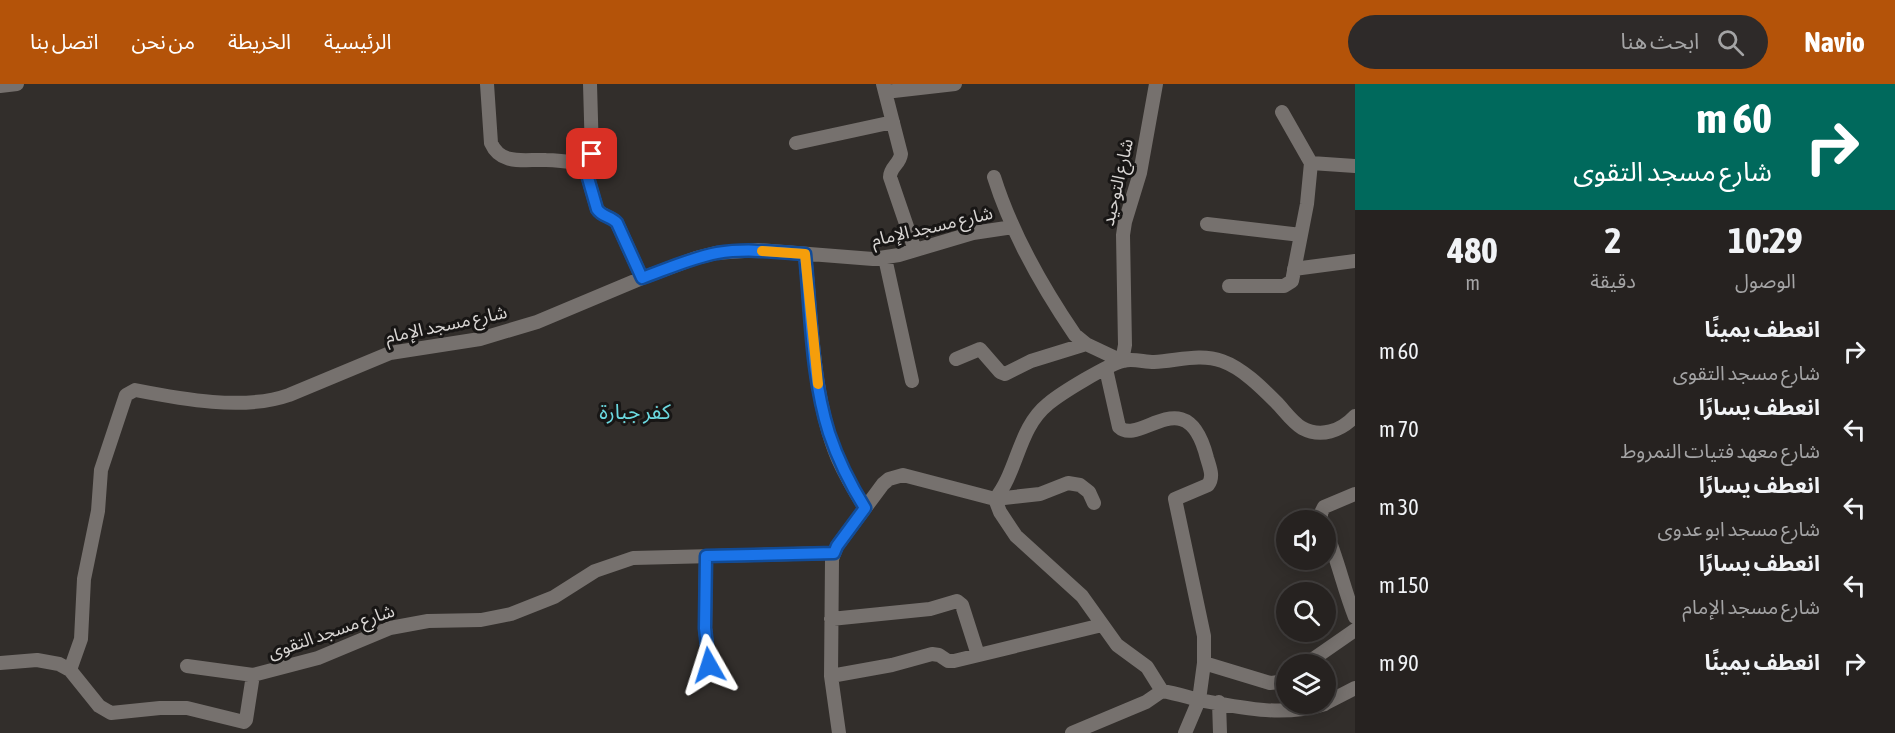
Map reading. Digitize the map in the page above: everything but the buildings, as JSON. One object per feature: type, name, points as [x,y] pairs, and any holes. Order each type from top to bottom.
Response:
[{"type":"street","points":[[0,86],[18,84]]},
{"type":"street","points":[[487,84],[491,143],[495,151],[509,160],[545,160],[584,164],[592,154],[590,84]]},
{"type":"street","points":[[915,250],[890,177],[891,169],[901,157],[884,88],[955,84]]},
{"type":"street","name":"شارع التوحيد","points":[[1122,361],[1125,345],[1123,236],[1140,173],[1156,84]]},
{"type":"street","points":[[1228,286],[1284,286],[1292,281],[1307,204],[1311,163],[1282,112]]},
{"type":"street","points":[[796,143],[893,122]]},
{"type":"street","points":[[1311,163],[1355,166]]},
{"type":"street","points":[[584,164],[597,209],[602,214],[613,218],[617,223],[642,278]]},
{"type":"street","points":[[994,177],[1013,227],[1075,335],[1086,344],[1122,361],[1171,361],[1201,357],[1222,361],[1233,366],[1259,386],[1302,428],[1313,432],[1326,433],[1338,430],[1355,416]]},
{"type":"street","points":[[1207,224],[1301,235]]},
{"type":"street","name":"شارع مسجد الإمام","points":[[70,670],[81,639],[84,579],[98,511],[101,470],[126,394],[129,391],[202,400],[272,400],[390,353],[480,339],[537,322],[642,278],[716,253],[758,250],[859,259],[885,258],[973,233],[1013,227]]},
{"type":"street","points":[[805,254],[822,405],[838,458],[849,483],[865,508]]},
{"type":"street","points":[[885,258],[912,381]]},
{"type":"street","points":[[1294,269],[1355,261]]},
{"type":"street","points":[[956,359],[980,349],[1000,372],[1005,374],[1031,361],[1086,344]]},
{"type":"street","points":[[995,499],[1002,489],[1025,433],[1046,405],[1122,361]]},
{"type":"street","points":[[1106,369],[1119,427],[1122,430],[1131,431],[1160,420],[1172,418],[1184,421],[1191,425],[1203,440],[1211,474],[1211,482],[1208,485],[1179,496],[1175,502],[1204,636],[1204,663],[1199,700],[1184,732]]},
{"type":"street","points":[[839,733],[831,676],[832,564],[837,546],[883,484],[896,476],[903,475],[995,499],[1040,495],[1068,483],[1080,485],[1089,492],[1094,503]]},
{"type":"street","points":[[1322,510],[1324,507],[1355,495]]},
{"type":"street","points":[[995,499],[1000,512],[1016,536],[1082,597],[1120,649],[1147,667],[1162,691],[1199,700],[1276,712]]},
{"type":"street","name":"شارع مسجد التقوى","points":[[186,666],[253,675],[318,658],[390,628],[428,621],[481,620],[511,614],[554,597],[595,571],[620,561],[646,557],[834,553]]},
{"type":"street","points":[[706,556],[705,628],[709,665]]},
{"type":"street","points":[[1336,557],[1355,617]]},
{"type":"street","points":[[831,619],[930,609],[957,601],[962,605],[978,655]]},
{"type":"street","points":[[831,676],[892,665],[932,654],[939,655],[948,661],[1102,626]]},
{"type":"street","points":[[1320,654],[1355,630]]},
{"type":"street","points":[[0,663],[38,660],[59,664],[70,670],[99,706],[111,713],[173,707],[187,708],[243,722],[246,720],[253,675]]},
{"type":"street","points":[[1204,663],[1270,683],[1276,682]]},
{"type":"street","points":[[1336,698],[1355,688]]},
{"type":"street","points":[[1072,733],[1146,702],[1162,691]]},
{"type":"street","points":[[1219,702],[1220,733]]},
{"type":"slow traffic","points":[[762,251],[805,254],[818,384]]},
{"type":"district","name":"كفر جبارة","points":[[635,411]]},
{"type":"route","points":[[592,154],[584,164],[597,209],[602,214],[613,218],[617,223],[642,278],[716,253],[758,250],[805,254],[822,405],[838,458],[849,483],[865,508],[834,553],[706,556],[705,628],[709,665]]}]
